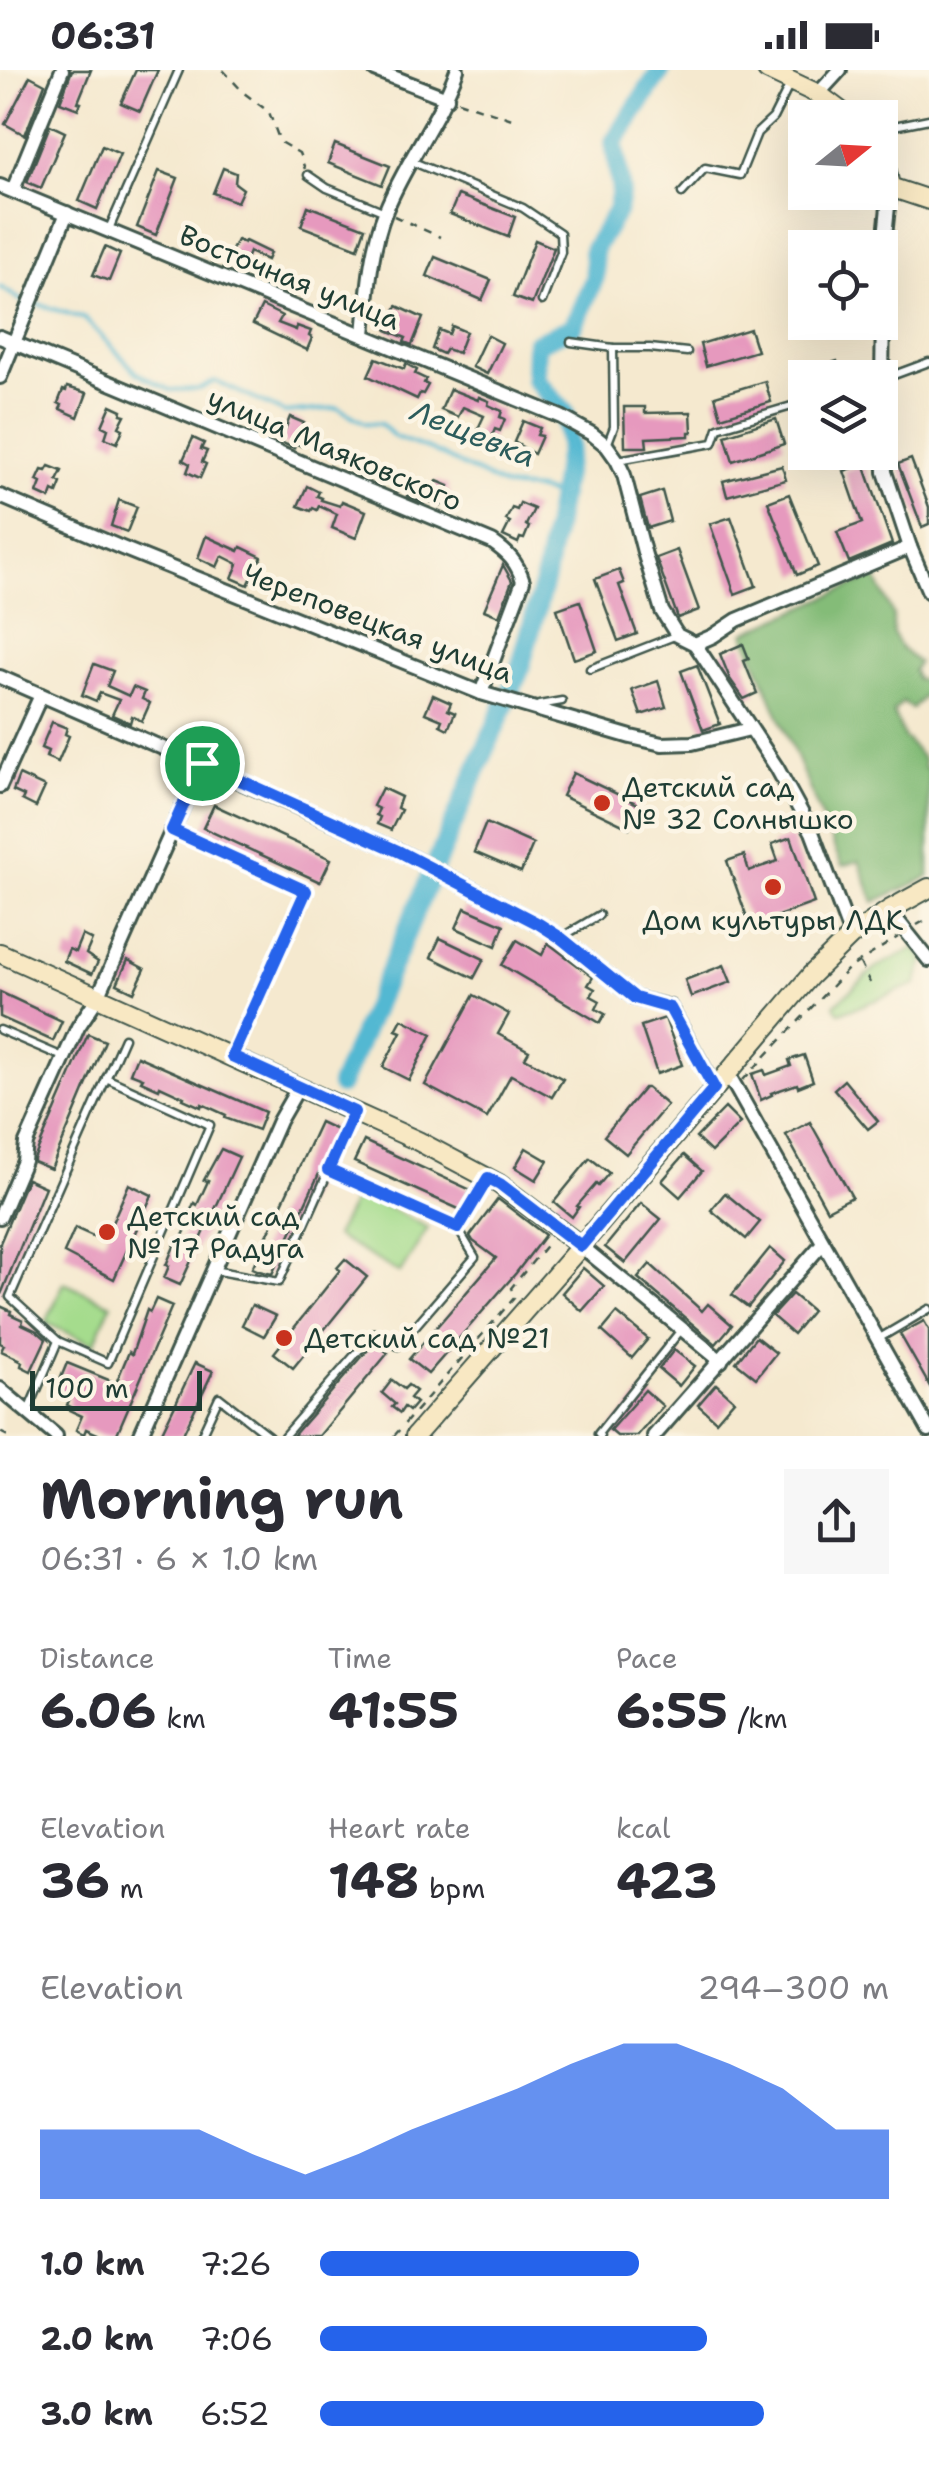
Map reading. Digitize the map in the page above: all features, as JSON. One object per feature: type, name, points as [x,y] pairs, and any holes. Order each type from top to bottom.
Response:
[{"type":"street","points":[[6,188],[62,70]]},
{"type":"street","points":[[375,70],[447,98]]},
{"type":"street","points":[[364,334],[372,258],[387,212],[410,161],[447,98],[457,70]]},
{"type":"street","points":[[767,70],[826,100]]},
{"type":"street","points":[[818,94],[840,70]]},
{"type":"street","name":"Восточная улица","points":[[6,188],[560,417],[606,446],[617,460]]},
{"type":"street","points":[[898,190],[929,200]]},
{"type":"street","points":[[881,360],[888,210]]},
{"type":"street","points":[[0,377],[7,340],[67,213]]},
{"type":"street","name":"улица Маяковского","points":[[7,340],[492,542],[507,552],[523,581],[481,693]]},
{"type":"street","points":[[617,460],[662,611],[677,634],[695,644],[776,768],[812,832],[852,936]]},
{"type":"street","points":[[885,470],[929,592]]},
{"type":"street","name":"Череповецкая улица","points":[[0,496],[481,693],[662,744],[692,744],[750,729]]},
{"type":"street","points":[[695,644],[737,620],[910,548]]},
{"type":"street","points":[[0,677],[418,861],[539,924],[635,998],[670,1008],[714,1088]]},
{"type":"street","points":[[0,786],[41,695]]},
{"type":"street","points":[[0,1217],[24,1161],[26,1143],[78,1027],[98,997],[202,763]]},
{"type":"street","points":[[415,1436],[714,1088],[732,1080],[811,975],[852,936],[929,888]]},
{"type":"street","points":[[890,910],[929,960]]},
{"type":"street","points":[[0,953],[418,1140],[500,1184],[720,1361]]},
{"type":"street","points":[[732,1080],[929,1430]]},
{"type":"street","points":[[140,1436],[278,1121],[298,1088]]},
{"type":"street","points":[[654,1436],[823,1243]]},
{"type":"street","points":[[0,1389],[56,1436]]},
{"type":"lane","points":[[109,230],[179,70]]},
{"type":"lane","points":[[682,193],[704,168],[740,175],[756,133],[774,118],[792,81]]},
{"type":"lane","points":[[898,125],[929,120]]},
{"type":"lane","points":[[410,161],[522,208],[560,233],[561,252],[542,301]]},
{"type":"lane","points":[[308,175],[327,188],[387,212]]},
{"type":"lane","points":[[571,342],[686,352]]},
{"type":"lane","points":[[606,446],[614,427],[613,348]]},
{"type":"lane","points":[[898,374],[929,362]]},
{"type":"lane","points":[[617,460],[713,443],[718,428],[788,407]]},
{"type":"lane","points":[[590,668],[677,634]]},
{"type":"lane","points":[[528,707],[562,701]]},
{"type":"lane","points":[[172,830],[306,891],[232,1056]]},
{"type":"lane","points":[[561,938],[599,915]]},
{"type":"lane","points":[[0,1030],[64,1058]]},
{"type":"lane","points":[[106,1078],[210,1125],[108,1363],[58,1341],[10,1297],[106,1078],[124,1038]]},
{"type":"lane","points":[[213,1270],[279,1282],[354,1112]]},
{"type":"lane","points":[[284,1436],[374,1333],[398,1346],[475,1257],[458,1228],[328,1170]]},
{"type":"lane","points":[[458,1228],[488,1178]]},
{"type":"lane","points":[[878,1340],[929,1309]]},
{"type":"lane","points":[[600,1436],[682,1330]]},
{"type":"lane","points":[[28,1412],[58,1341]]},
{"type":"lane","points":[[202,1436],[220,1397],[269,1436]]},
{"type":"path","points":[[223,70],[269,112],[280,142],[300,153],[308,175]]},
{"type":"path","points":[[447,98],[514,120]]},
{"type":"path","points":[[387,212],[440,237]]},
{"type":"path","points":[[732,1080],[848,969],[929,918]]},
{"type":"path","points":[[859,962],[870,983]]},
{"type":"path","points":[[394,1436],[515,1297],[512,1288],[552,1237]]},
{"type":"path","points":[[0,1432],[8,1436]]},
{"type":"green space","points":[[875,576],[893,615],[893,634],[900,647],[918,663],[913,670],[916,679],[929,682],[928,691],[912,709],[903,702],[893,712],[904,737],[924,760],[924,768],[929,769],[929,877],[874,902],[859,861],[842,866],[744,633]]},
{"type":"green space","points":[[915,948],[924,960],[916,984],[839,1012],[834,1005],[877,967]]},
{"type":"green space","points":[[358,1192],[428,1228],[400,1273],[335,1236]]},
{"type":"green space","points":[[64,1283],[111,1304],[94,1344],[46,1323]]},
{"type":"building","points":[[72,70],[91,70],[78,109],[60,102]]},
{"type":"building","points":[[136,70],[158,70],[140,111],[121,103]]},
{"type":"building","points":[[30,76],[45,84],[25,135],[5,124]]},
{"type":"building","points":[[50,125],[65,132],[41,188],[27,182]]},
{"type":"building","points":[[335,144],[390,166],[382,185],[328,163]]},
{"type":"building","points":[[102,146],[120,154],[97,209],[79,201]]},
{"type":"building","points":[[223,168],[236,173],[235,183],[243,189],[237,202],[213,193]]},
{"type":"building","points":[[159,171],[178,178],[156,235],[137,227]]},
{"type":"building","points":[[458,195],[515,217],[508,237],[450,214]]},
{"type":"building","points":[[308,206],[365,228],[358,248],[301,226]]},
{"type":"building","points":[[237,240],[270,253],[267,260],[249,252],[244,264],[239,262],[236,267],[226,262]]},
{"type":"building","points":[[535,240],[554,248],[532,304],[513,297]]},
{"type":"building","points":[[105,247],[120,254],[109,281],[93,275]]},
{"type":"building","points":[[435,257],[491,280],[482,300],[427,276]]},
{"type":"building","points":[[262,306],[282,316],[278,323],[311,331],[307,350],[253,324]]},
{"type":"building","points":[[397,306],[423,318],[412,345],[387,330]]},
{"type":"building","points":[[452,326],[466,332],[458,353],[446,349],[443,354],[432,349],[439,330],[449,334]]},
{"type":"building","points":[[750,329],[757,351],[706,366],[700,344]]},
{"type":"building","points":[[487,335],[502,343],[487,374],[472,367]]},
{"type":"building","points":[[376,358],[417,370],[415,374],[426,379],[424,383],[428,385],[423,394],[417,399],[368,376]]},
{"type":"building","points":[[765,381],[771,402],[721,417],[715,396]]},
{"type":"building","points":[[67,387],[87,393],[78,417],[60,409],[62,405],[58,403]]},
{"type":"building","points":[[450,389],[489,401],[488,405],[502,411],[500,417],[505,419],[490,441],[475,435],[484,416],[463,407],[458,417],[441,410]]},
{"type":"building","points":[[111,405],[125,415],[117,443],[105,438],[108,429],[102,426]]},
{"type":"building","points":[[624,407],[645,407],[645,413],[691,412],[692,432],[689,436],[646,438],[647,447],[625,447]]},
{"type":"building","points":[[290,417],[304,423],[302,429],[307,431],[301,446],[295,443],[294,448],[280,442]]},
{"type":"building","points":[[776,419],[784,444],[733,461],[725,435]]},
{"type":"building","points":[[523,421],[540,428],[537,435],[542,436],[534,454],[514,442]]},
{"type":"building","points":[[193,438],[204,443],[201,449],[207,451],[200,478],[187,472],[190,464],[183,460]]},
{"type":"building","points":[[911,459],[929,507],[929,524],[922,527],[898,464]]},
{"type":"building","points":[[49,466],[62,471],[57,493],[53,491],[50,499],[37,493],[41,483],[37,481]]},
{"type":"building","points":[[782,466],[786,480],[727,496],[723,481]]},
{"type":"building","points":[[866,470],[892,544],[849,562],[837,532],[862,523],[844,471]]},
{"type":"building","points":[[437,481],[449,486],[447,491],[451,492],[445,505],[407,496],[411,483],[432,492]]},
{"type":"building","points":[[307,486],[319,492],[321,500],[340,506],[342,501],[366,511],[356,538],[332,528],[337,514],[319,506],[311,511],[298,506]]},
{"type":"building","points":[[662,491],[670,521],[648,528],[640,498]]},
{"type":"building","points":[[789,494],[818,566],[797,575],[768,502]]},
{"type":"building","points":[[119,500],[137,507],[127,532],[111,526]]},
{"type":"building","points":[[520,503],[534,509],[524,539],[520,538],[518,543],[503,536],[512,508],[517,510]]},
{"type":"building","points":[[731,517],[756,586],[735,594],[710,524]]},
{"type":"building","points":[[206,536],[262,557],[248,585],[232,578],[238,564],[222,556],[217,567],[198,558]]},
{"type":"building","points":[[677,550],[699,610],[678,618],[656,558]]},
{"type":"building","points":[[503,565],[512,581],[499,616],[484,610]]},
{"type":"building","points":[[619,570],[624,583],[619,585],[637,634],[618,641],[595,579]]},
{"type":"building","points":[[580,601],[597,651],[574,659],[557,609]]},
{"type":"building","points":[[743,644],[749,659],[744,661],[757,693],[744,699],[720,654]]},
{"type":"building","points":[[94,664],[113,671],[107,686],[129,696],[133,687],[145,692],[142,699],[150,703],[142,721],[132,716],[130,723],[112,715],[119,700],[100,693],[96,701],[82,695]]},
{"type":"building","points":[[697,665],[720,724],[703,730],[681,671]]},
{"type":"building","points":[[658,681],[666,707],[641,715],[632,690]]},
{"type":"building","points":[[433,695],[451,703],[448,710],[455,713],[448,729],[440,725],[442,720],[425,713]]},
{"type":"building","points":[[52,722],[67,728],[65,734],[69,736],[58,762],[46,757],[48,751],[41,748]]},
{"type":"building","points":[[208,724],[229,734],[217,761],[195,751]]},
{"type":"building","points":[[573,773],[640,805],[629,828],[562,796]]},
{"type":"building","points":[[19,775],[45,787],[36,807],[13,791]]},
{"type":"building","points":[[382,788],[401,797],[397,808],[401,810],[391,830],[377,824],[379,809],[373,806]]},
{"type":"building","points":[[214,805],[331,859],[320,882],[203,828]]},
{"type":"building","points":[[486,823],[533,844],[521,872],[474,852]]},
{"type":"building","name":"Дом культуры ЛДК","points":[[791,837],[814,903],[750,926],[727,861],[744,855],[749,871],[778,861],[772,844]]},
{"type":"building","points":[[465,908],[504,925],[496,946],[456,928]]},
{"type":"building","points":[[82,935],[92,940],[86,954],[98,962],[92,974],[64,961],[69,949],[75,952]]},
{"type":"building","points":[[440,938],[484,959],[474,978],[431,957]]},
{"type":"building","points":[[517,940],[542,955],[548,943],[593,977],[588,985],[595,989],[591,996],[600,1001],[596,1009],[605,1014],[600,1023],[502,965]]},
{"type":"building","points":[[128,960],[145,969],[134,992],[117,984]]},
{"type":"building","points":[[724,965],[731,982],[691,997],[685,980]]},
{"type":"building","points":[[0,992],[62,1021],[53,1041],[0,1017]]},
{"type":"building","points":[[474,995],[509,1014],[498,1034],[529,1051],[525,1058],[563,1079],[552,1097],[511,1075],[487,1118],[425,1085]]},
{"type":"building","points":[[665,1018],[682,1065],[657,1074],[641,1026]]},
{"type":"building","points":[[402,1019],[432,1034],[409,1080],[383,1067],[401,1032],[396,1030]]},
{"type":"building","points":[[88,1034],[105,1041],[51,1169],[34,1159]]},
{"type":"building","points":[[804,1055],[813,1081],[771,1093],[761,1100],[752,1074],[764,1070],[766,1075],[791,1066],[789,1060]]},
{"type":"building","points":[[137,1056],[265,1112],[258,1130],[141,1081],[143,1078],[130,1073]]},
{"type":"building","points":[[844,1080],[878,1121],[868,1129],[834,1089]]},
{"type":"building","points":[[644,1088],[667,1105],[626,1154],[604,1136]]},
{"type":"building","points":[[725,1108],[740,1123],[711,1152],[696,1138]]},
{"type":"building","points":[[320,1122],[339,1131],[272,1274],[252,1268]]},
{"type":"building","points":[[810,1122],[852,1197],[827,1210],[786,1135]]},
{"type":"building","points":[[364,1141],[471,1190],[461,1210],[354,1162]]},
{"type":"building","points":[[526,1148],[548,1161],[536,1180],[515,1167]]},
{"type":"building","points":[[221,1149],[239,1157],[180,1285],[164,1278],[169,1266],[166,1265]]},
{"type":"building","points":[[684,1155],[702,1171],[680,1197],[662,1181]]},
{"type":"building","points":[[590,1158],[609,1173],[577,1206],[572,1217],[554,1202]]},
{"type":"building","points":[[27,1179],[45,1187],[0,1297],[0,1243]]},
{"type":"building","points":[[129,1184],[152,1195],[114,1279],[64,1253],[75,1228],[104,1241]]},
{"type":"building","points":[[725,1193],[760,1222],[746,1239],[711,1210]]},
{"type":"building","points":[[498,1199],[545,1235],[428,1374],[409,1359],[496,1258],[470,1236]]},
{"type":"building","points":[[641,1203],[661,1219],[625,1263],[605,1247]]},
{"type":"building","points":[[770,1248],[785,1261],[748,1307],[732,1295]]},
{"type":"building","points":[[345,1259],[367,1277],[293,1368],[274,1353]]},
{"type":"building","points":[[650,1264],[702,1311],[708,1304],[732,1325],[716,1344],[638,1278]]},
{"type":"building","points":[[583,1268],[604,1286],[582,1311],[562,1293]]},
{"type":"building","points":[[792,1294],[812,1311],[793,1334],[772,1316]]},
{"type":"building","points":[[156,1299],[172,1306],[116,1436],[76,1430],[82,1416],[69,1410],[70,1398],[55,1392],[67,1363],[116,1383],[129,1352],[132,1354],[147,1310],[150,1312]]},
{"type":"building","points":[[252,1305],[276,1316],[264,1336],[242,1325]]},
{"type":"building","points":[[0,1306],[46,1339],[31,1371],[21,1366],[19,1359],[1,1351],[4,1345],[0,1343]]},
{"type":"building","points":[[617,1313],[648,1339],[632,1358],[602,1331]]},
{"type":"building","points":[[924,1321],[929,1330],[929,1385],[900,1334]]},
{"type":"building","points":[[756,1337],[776,1353],[756,1378],[736,1362]]},
{"type":"building","points":[[375,1342],[388,1353],[319,1436],[293,1436]]},
{"type":"building","points":[[674,1350],[695,1366],[679,1386],[659,1369]]},
{"type":"building","points":[[195,1363],[213,1371],[182,1436],[160,1436]]},
{"type":"building","points":[[392,1380],[404,1389],[408,1385],[416,1391],[410,1398],[416,1403],[409,1411],[404,1407],[400,1413],[382,1393]]},
{"type":"building","points":[[716,1384],[734,1400],[716,1421],[698,1405]]},
{"type":"building","points":[[645,1390],[663,1406],[637,1436],[617,1436],[610,1430]]},
{"type":"waterway","points":[[340,1085],[519,672],[545,578],[569,446],[565,413],[535,379],[536,343],[573,327],[595,277],[593,250],[617,211],[621,191],[614,142],[661,70]]},
{"type":"waterway","name":"Лещевка","points":[[0,287],[24,302]]},
{"type":"waterway","name":"Лещевка","points":[[35,303],[85,319],[137,373],[170,390],[200,389],[215,381],[285,413],[338,408],[365,423],[381,424],[395,437],[431,450],[505,487],[560,497]]},
{"type":"place","name":"Детский сад № 32 Солнышко","points":[[602,803]]},
{"type":"place","name":"Дом культуры ЛДК","points":[[773,887]]},
{"type":"place","name":"Детский сад № 17 Радуга","points":[[107,1232]]},
{"type":"place","name":"Детский сад №21","points":[[284,1338]]},
{"type":"route","points":[[202,763],[400,852],[539,924],[635,998],[670,1008],[714,1088],[581,1246],[488,1178],[458,1228],[328,1170],[354,1112],[232,1056],[306,891],[172,830],[202,763]]}]
